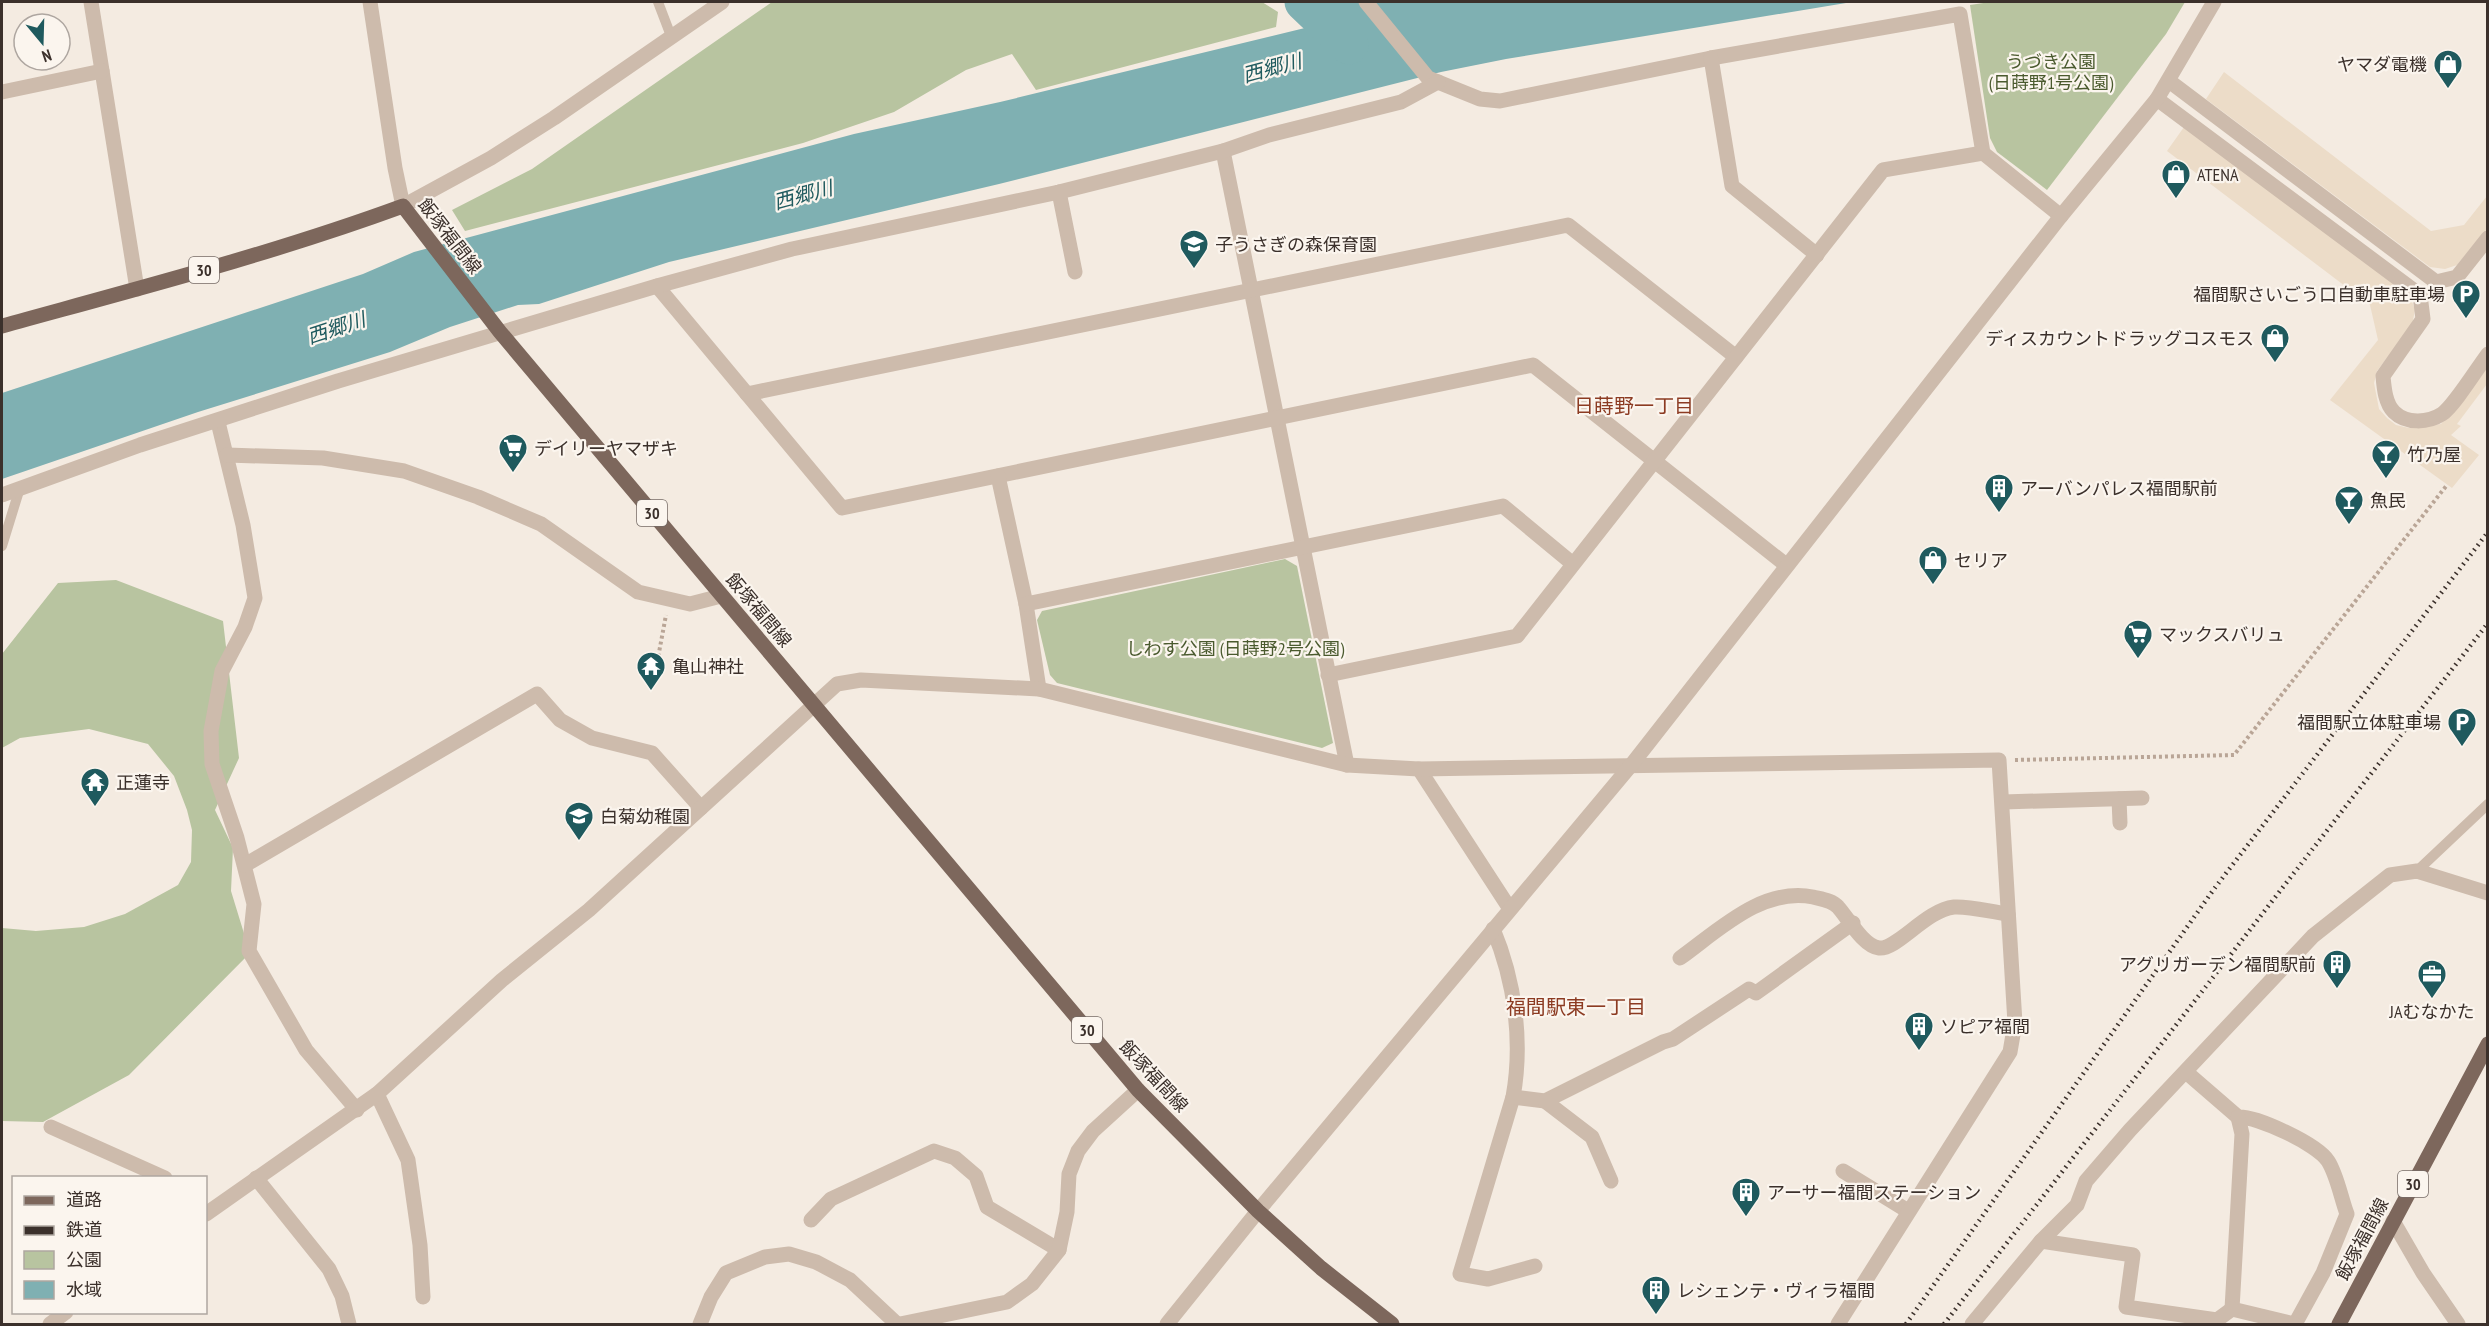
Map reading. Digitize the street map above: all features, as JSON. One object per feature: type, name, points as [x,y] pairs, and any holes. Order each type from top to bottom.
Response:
[{"type":"main road","name":"飯塚福間線","points":[[2,326],[326,234],[403,206],[500,332],[1138,1090],[1258,1211],[1321,1268],[1392,1324]]},
{"type":"main road","name":"飯塚福間線","points":[[2339,1324],[2487,1044]]},
{"type":"street","points":[[91,2],[137,289]]},
{"type":"street","points":[[370,2],[395,168],[403,206],[500,152],[722,2]]},
{"type":"street","points":[[1366,2],[1433,80],[1480,99],[1500,101],[1711,58],[1960,15],[1983,153],[2061,216]]},
{"type":"street","points":[[1167,1324],[1258,1211],[1632,764],[2061,216],[2157,99],[2214,2]]},
{"type":"street","points":[[1711,58],[1732,186],[1817,255]]},
{"type":"street","points":[[2,93],[102,71]]},
{"type":"street","points":[[2,495],[19,491],[140,445],[218,422],[338,381],[657,286],[792,249],[1059,192],[1223,151],[1269,135],[1401,102],[1433,80]]},
{"type":"street","points":[[2169,81],[2436,282],[2457,277],[2487,238]]},
{"type":"street","points":[[2157,99],[2420,295],[2423,319],[2383,376],[2386,397],[2393,411],[2409,420],[2427,420],[2444,413],[2487,354]]},
{"type":"street","points":[[1223,151],[1347,765]]},
{"type":"street","points":[[1328,675],[1517,636],[1883,170],[1983,153]]},
{"type":"street","points":[[1059,192],[1075,272]]},
{"type":"street","points":[[747,394],[1568,225],[1736,357]]},
{"type":"street","points":[[657,286],[842,508],[1533,365],[1786,565]]},
{"type":"street","points":[[218,422],[243,525],[255,598],[245,627],[222,671],[211,731],[212,764],[245,865],[254,904],[249,951],[306,1050],[357,1110]]},
{"type":"street","points":[[226,455],[323,458],[404,471],[478,497],[541,524],[638,591],[690,603],[721,596]]},
{"type":"street","points":[[998,476],[1026,604],[1039,689]]},
{"type":"street","points":[[1026,604],[1503,506],[1573,564]]},
{"type":"street","points":[[207,1213],[378,1094],[502,980],[589,910],[837,684],[861,680],[1039,689],[1238,740],[1347,765],[1419,769],[1999,760],[2015,1023],[2010,1052],[1838,1324]]},
{"type":"street","points":[[245,865],[537,694],[560,720],[592,738],[652,753],[701,808]]},
{"type":"street","points":[[1419,769],[1510,909]]},
{"type":"street","points":[[2120,798],[2120,823]]},
{"type":"street","points":[[2003,802],[2142,798]]},
{"type":"street","points":[[1976,1323],[2041,1241],[2077,1206],[2086,1181],[2313,936],[2390,876],[2417,871],[2487,893]]},
{"type":"street","points":[[1680,958],[1748,910],[1776,897],[1801,895],[1835,903],[1869,943],[1878,948],[1890,947],[1925,918],[1953,907],[2008,914]]},
{"type":"street","points":[[1545,1101],[1673,1039],[1749,989],[1756,993],[1853,924]]},
{"type":"street","points":[[1493,929],[1507,961],[1518,1048],[1513,1097],[1460,1274],[1488,1279],[1535,1266]]},
{"type":"street","points":[[2186,1072],[2238,1117],[2242,1134],[2232,1310]]},
{"type":"street","points":[[700,1324],[711,1297],[726,1273],[765,1257],[789,1254],[816,1262],[850,1280],[899,1324],[1007,1302],[1032,1284],[1059,1250],[1067,1212],[1069,1174],[1078,1151],[1093,1131],[1138,1090]]},
{"type":"street","points":[[378,1094],[408,1160],[420,1245],[423,1297]]},
{"type":"street","points":[[1513,1097],[1545,1101],[1592,1137],[1611,1181]]},
{"type":"street","points":[[2041,1241],[2133,1255],[2126,1307],[2217,1320],[2232,1310],[2294,1324],[2323,1273],[2347,1214],[2328,1160],[2286,1131],[2249,1116],[2238,1117]]},
{"type":"street","points":[[51,1127],[161,1176]]},
{"type":"street","points":[[811,1220],[831,1199],[933,1151],[955,1158],[976,1176],[987,1207],[1059,1250]]},
{"type":"street","points":[[1843,1172],[1908,1211]]},
{"type":"street","points":[[256,1178],[329,1269],[342,1296],[349,1324]]},
{"type":"street","points":[[207,1196],[222,1203]]},
{"type":"street","points":[[2394,1221],[2423,1273],[2458,1324]]},
{"type":"street","points":[[50,1324],[63,1314]]},
{"type":"lane","points":[[658,2],[671,36]]},
{"type":"lane","points":[[2,546],[19,491]]},
{"type":"lane","points":[[2417,871],[2487,804]]},
{"type":"path","points":[[1999,760],[2234,755],[2447,485]]},
{"type":"path","points":[[655,674],[669,599]]},
{"type":"green space","points":[[772,2],[1262,2],[1278,12],[1276,27],[1036,90],[1012,54],[966,70],[894,112],[803,143],[465,231],[452,210],[532,169]]},
{"type":"green space","name":"うづき公園 (日蒔野1号公園)","points":[[1990,2],[2185,2],[2166,34],[2047,190],[1997,152],[1990,138],[1970,5]]},
{"type":"green space","name":"しわす公園 (日蒔野2号公園)","points":[[1285,559],[1297,566],[1333,743],[1322,748],[1057,683],[1050,675],[1037,620],[1042,611]]},
{"type":"green space","points":[[116,580],[223,621],[239,758],[215,810],[233,848],[231,891],[250,953],[129,1075],[43,1122],[2,1121],[2,928],[36,931],[84,927],[125,914],[178,885],[191,862],[192,830],[187,810],[174,776],[148,744],[89,729],[20,738],[2,748],[2,654],[58,583]]},
{"type":"shaded area","points":[[2224,72],[2431,231],[2464,225],[2487,196],[2487,229],[2457,265],[2445,269],[2430,267],[2206,99]]},
{"type":"shaded area","points":[[2184,127],[2410,296],[2415,310],[2412,325],[2377,371],[2374,383],[2379,409],[2387,418],[2396,425],[2409,428],[2441,424],[2487,363],[2487,384],[2457,424],[2461,426],[2451,435],[2479,455],[2452,488],[2330,400],[2378,340],[2370,305],[2167,151]]},
{"type":"water","name":"西郷川","points":[[1312,2],[1852,2],[1506,59],[1441,72],[999,184],[669,262],[539,304],[518,305],[450,327],[390,352],[198,412],[2,479],[2,393],[363,274],[414,252],[854,134],[1000,102],[1309,27]]},
{"type":"waterway","points":[[1304,2],[1349,45]]},
{"type":"railway","points":[[1906,1324],[2214,889],[2488,532]]},
{"type":"railway","points":[[1944,1324],[2488,623]]},
{"type":"place","name":"ヤマダ電機","points":[[2448,90]]},
{"type":"place","name":"ATENA","points":[[2176,200]]},
{"type":"place","name":"子うさぎの森保育園","points":[[1194,270]]},
{"type":"place","name":"福間駅さいごう口自動車駐車場","points":[[2466,320]]},
{"type":"place","name":"ディスカウントドラッグコスモス","points":[[2275,364]]},
{"type":"place","name":"デイリーヤマザキ","points":[[513,474]]},
{"type":"place","name":"竹乃屋","points":[[2386,480]]},
{"type":"place","name":"アーバンパレス福間駅前","points":[[1999,514]]},
{"type":"place","name":"魚民","points":[[2349,526]]},
{"type":"place","name":"セリア","points":[[1933,586]]},
{"type":"place","name":"マックスバリュ","points":[[2138,660]]},
{"type":"place","name":"亀山神社","points":[[651,692]]},
{"type":"place","name":"福間駅立体駐車場","points":[[2462,748]]},
{"type":"place","name":"正蓮寺","points":[[95,808]]},
{"type":"place","name":"白菊幼稚園","points":[[579,842]]},
{"type":"place","name":"アグリガーデン福間駅前","points":[[2337,990]]},
{"type":"place","name":"JAむなかた","points":[[2432,1000]]},
{"type":"place","name":"ソピア福間","points":[[1919,1052]]},
{"type":"place","name":"アーサー福間ステーション","points":[[1746,1218]]},
{"type":"place","name":"レシェンテ・ヴィラ福間","points":[[1656,1316]]},
{"type":"district","name":"日蒔野一丁目","points":[[1634,406]]},
{"type":"district","name":"福間駅東一丁目","points":[[1576,1007]]}]
